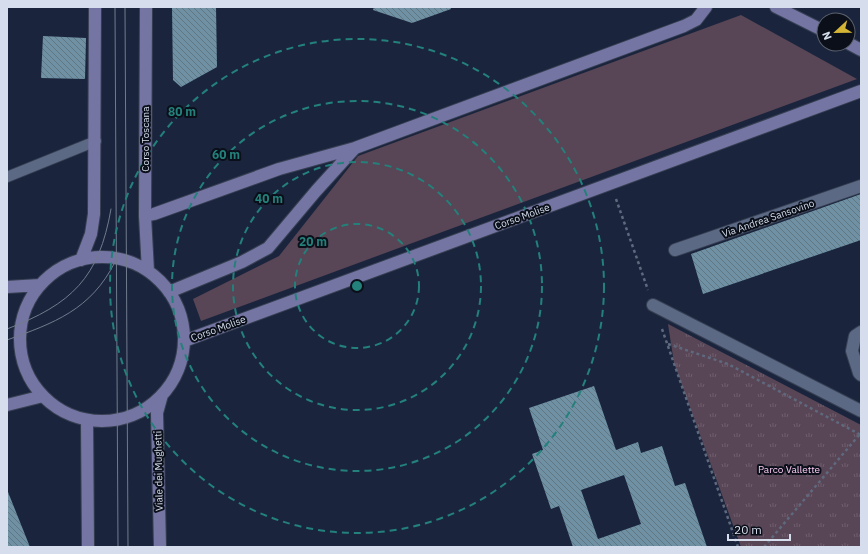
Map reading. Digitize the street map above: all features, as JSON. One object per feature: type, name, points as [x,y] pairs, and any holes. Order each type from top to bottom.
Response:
[{"type":"street","points":[[81,260],[91,234],[94,214],[96,141],[95,7]]},
{"type":"street","name":"Corso Toscana","points":[[146,7],[145,216],[148,271]]},
{"type":"street","points":[[145,216],[279,169],[356,148],[684,26],[696,20],[707,7]]},
{"type":"street","points":[[776,7],[816,27]]},
{"type":"street","name":"Corso Molise","points":[[184,341],[861,91]]},
{"type":"street","points":[[169,292],[242,262],[268,248],[316,191],[356,148]]},
{"type":"street","name":"Via Andrea Sansovino","points":[[675,250],[861,186]]},
{"type":"street","points":[[116,258],[148,271],[169,292],[179,316],[184,341],[178,370],[162,395],[149,406],[126,418],[104,421],[87,420],[64,411],[43,396],[28,374],[22,355],[21,338],[24,314],[31,299],[40,285],[56,270],[81,260],[116,258]]},
{"type":"street","points":[[7,287],[40,285]]},
{"type":"street","points":[[653,305],[861,411]]},
{"type":"street","points":[[861,332],[855,336],[852,352],[861,376]]},
{"type":"street","name":"Viale dei Mughetti","points":[[160,547],[157,413],[162,395]]},
{"type":"street","points":[[7,405],[43,396]]},
{"type":"street","points":[[87,420],[88,547]]},
{"type":"lane","points":[[7,177],[96,141]]},
{"type":"path","points":[[610,183],[738,547]]},
{"type":"path","points":[[667,344],[728,364],[860,434],[764,547]]},
{"type":"green space","points":[[741,15],[857,79],[201,321],[193,299],[279,256],[358,156]]},
{"type":"green space","name":"Parco Vallette","points":[[668,324],[861,425],[861,547],[741,547],[674,363]]},
{"type":"building","points":[[172,7],[216,7],[217,67],[181,87],[173,80]]},
{"type":"building","points":[[374,7],[450,7],[451,9],[412,23],[373,10]]},
{"type":"building","points":[[43,36],[86,38],[85,79],[41,78]]},
{"type":"building","points":[[861,194],[861,240],[703,294],[691,254]]},
{"type":"building","points":[[594,386],[616,450],[638,442],[641,453],[662,446],[675,486],[685,483],[707,547],[573,547],[559,506],[551,509],[532,454],[543,450],[529,408]],"holes":[[[624,475],[641,524],[598,539],[581,490]]]},
{"type":"building","points":[[8,492],[30,547],[7,547]]},
{"type":"tram line","points":[[115,7],[118,547]]},
{"type":"tram line","points":[[125,7],[128,547]]},
{"type":"tram line","points":[[7,329],[49,309],[79,286],[90,271],[99,253],[106,233],[111,209]]},
{"type":"tram line","points":[[7,340],[55,321],[70,313],[95,292],[115,262]]}]
